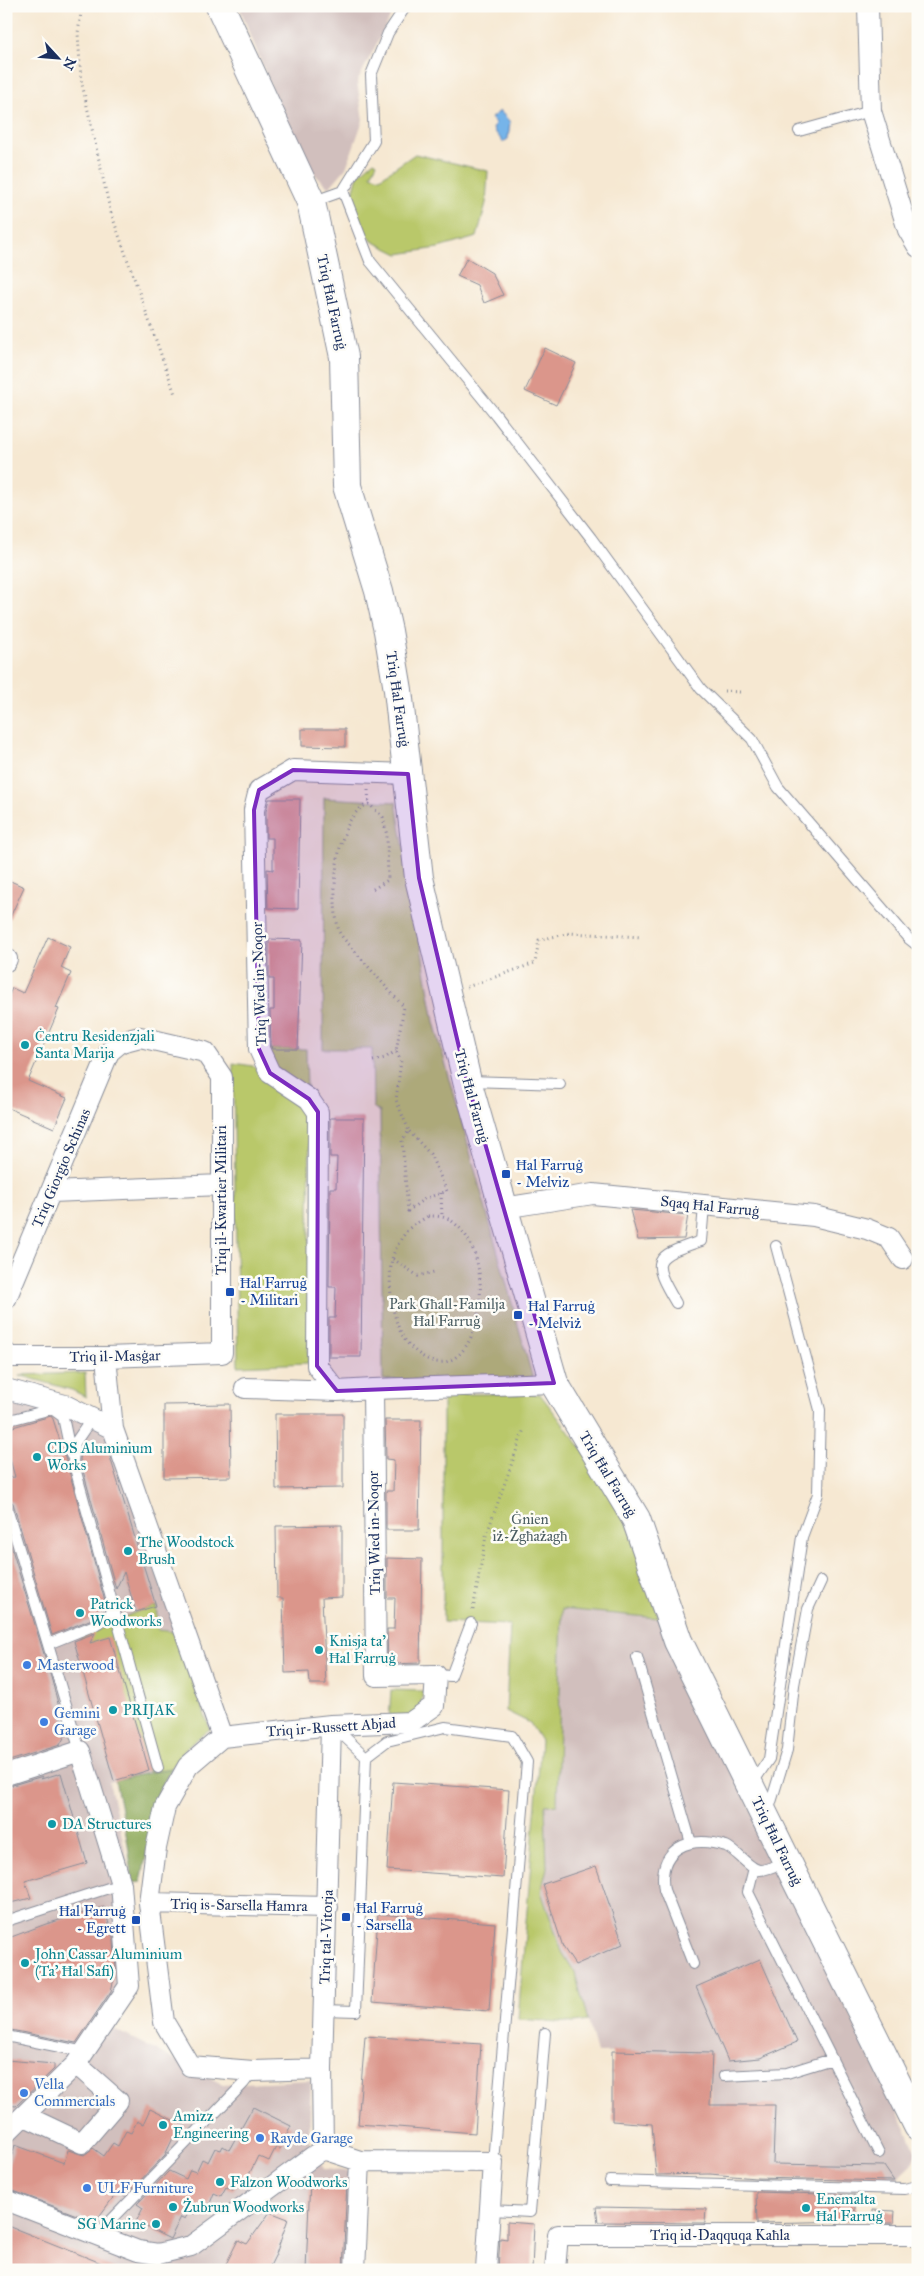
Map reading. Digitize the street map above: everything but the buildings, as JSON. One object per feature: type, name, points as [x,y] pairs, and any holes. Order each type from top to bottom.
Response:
[{"type":"main road","name":"Triq Ħal Farruġ","points":[[220,6],[311,202],[344,358],[347,486],[379,591],[388,631],[398,690],[419,878],[467,1081],[554,1383],[636,1519],[678,1640],[918,2126]]},
{"type":"street","points":[[868,6],[871,112],[908,230],[918,247]]},
{"type":"street","name":"Triq Wied in-Noqor","points":[[337,1391],[317,1366],[318,1112],[310,1099],[270,1073],[260,1049],[254,810],[259,790],[293,770],[408,774]]},
{"type":"street","name":"Triq il-Kwartier Militari","points":[[121,1042],[140,1038],[205,1052],[222,1077],[222,1353]]},
{"type":"street","name":"Triq Giorgio Schinas","points":[[6,1299],[109,1052],[121,1042]]},
{"type":"street","points":[[52,1192],[221,1185]]},
{"type":"street","name":"Sqaq Ħal Farruġ","points":[[503,1208],[593,1194],[814,1216],[867,1229],[889,1238],[902,1259]]},
{"type":"street","name":"Triq il-Masġar","points":[[8,1355],[106,1357],[222,1353]]},
{"type":"street","points":[[106,1357],[113,1429],[222,1737],[188,1766],[165,1808],[156,1848],[149,1903],[164,2022],[190,2066],[253,2071],[322,2069]]},
{"type":"street","points":[[244,1388],[337,1391],[554,1383]]},
{"type":"street","points":[[6,1389],[65,1405],[113,1429]]},
{"type":"street","name":"Triq Wied in-Noqor","points":[[373,1389],[376,1676],[436,1675]]},
{"type":"street","name":"Triq ir-Russett Abjad","points":[[222,1737],[332,1725],[411,1722],[434,1706],[436,1675]]},
{"type":"street","name":"Triq tal-Vitorja","points":[[323,2149],[322,2069],[332,1725]]},
{"type":"street","points":[[6,1775],[80,1751],[121,1884],[129,1986],[81,2058],[6,2133]]},
{"type":"street","name":"Triq is-Sarsella Ħamra","points":[[149,1903],[328,1907]]},
{"type":"street","points":[[25,2116],[82,2143],[118,2101],[81,2058]]},
{"type":"street","points":[[6,2200],[138,2251],[158,2254],[190,2246],[323,2149],[360,2162],[493,2162],[486,2270]]},
{"type":"street","points":[[355,2270],[360,2162]]},
{"type":"street","name":"Triq id-Daqquqa Kaħla","points":[[556,2270],[558,2235],[918,2235]]},
{"type":"lane","points":[[311,202],[342,191],[374,141],[371,75],[388,34],[406,6]]},
{"type":"lane","points":[[799,131],[871,112]]},
{"type":"lane","points":[[342,191],[370,261],[496,415],[586,530],[701,689],[752,739],[778,787],[908,938],[918,946]]},
{"type":"lane","points":[[467,1081],[560,1084]]},
{"type":"lane","points":[[676,1303],[661,1278],[659,1269],[662,1259],[668,1252],[700,1241],[704,1206]]},
{"type":"lane","points":[[750,1786],[769,1759],[802,1536],[818,1494],[820,1410],[776,1246]]},
{"type":"lane","points":[[6,1421],[52,1409],[63,1417],[73,1461],[158,1768]]},
{"type":"lane","points":[[73,1461],[75,1443],[92,1418]]},
{"type":"lane","points":[[6,1505],[80,1751]]},
{"type":"lane","points":[[766,1818],[787,1750],[794,1685],[808,1609],[821,1581]]},
{"type":"lane","points":[[48,1644],[95,1625],[109,1616],[113,1604]]},
{"type":"lane","points":[[436,1675],[451,1676],[471,1623]]},
{"type":"lane","points":[[638,1657],[691,1843]]},
{"type":"lane","points":[[324,2010],[356,2011],[366,1758],[332,1725]]},
{"type":"lane","points":[[366,1758],[387,1741],[444,1726],[512,1736],[527,1762],[493,2162]]},
{"type":"lane","points":[[693,1964],[664,1890],[662,1878],[665,1864],[676,1848],[691,1843],[705,1843],[727,1847],[754,1868],[760,1870],[786,1860]]},
{"type":"lane","points":[[754,1868],[748,1892],[879,2153]]},
{"type":"lane","points":[[6,1921],[121,1884]]},
{"type":"lane","points":[[490,2210],[530,2212],[545,2033]]},
{"type":"lane","points":[[6,2036],[81,2058]]},
{"type":"lane","points":[[724,2076],[786,2073],[832,2059]]},
{"type":"lane","points":[[96,2236],[244,2083],[253,2071]]},
{"type":"lane","points":[[610,2181],[904,2189],[918,2186]]},
{"type":"path","points":[[82,6],[78,33],[81,79],[110,210],[175,394]]},
{"type":"path","points":[[373,889],[388,880],[389,865],[382,817],[368,804],[360,807],[349,820],[341,839],[335,900],[339,932],[404,1007],[396,1051],[400,1061],[396,1100],[410,1131],[430,1154],[447,1191],[424,1199],[408,1210],[402,1140],[410,1131]]},
{"type":"path","points":[[446,995],[535,962],[539,940],[570,934],[641,937]]},
{"type":"path","points":[[373,1060],[385,1058],[396,1051]]},
{"type":"path","points":[[441,1193],[442,1217]]},
{"type":"path","points":[[428,1216],[442,1217],[453,1222],[465,1236],[474,1251],[480,1276],[480,1311],[467,1346],[454,1358],[437,1364],[421,1358],[404,1340],[394,1315],[392,1259],[408,1230],[428,1216]]},
{"type":"path","points":[[392,1259],[418,1276],[434,1272]]},
{"type":"path","points":[[471,1623],[486,1536],[524,1429]]},
{"type":"highlighted area","points":[[293,770],[408,774],[419,878],[467,1081],[554,1383],[337,1391],[317,1366],[318,1112],[309,1099],[270,1073],[259,1049],[254,810],[259,790]]},
{"type":"shaded area","points":[[239,6],[396,6],[357,82],[363,120],[346,168],[329,188],[301,161]]},
{"type":"shaded area","points":[[6,1400],[106,1424],[210,1729],[190,1744],[178,1757],[172,1768],[109,1782],[133,1883],[114,2029],[222,2084],[311,2080],[309,2142],[324,2169],[353,2172],[350,2270],[6,2270]]},
{"type":"shaded area","points":[[562,1609],[659,1618],[917,2152],[911,2165],[894,2181],[710,2174],[712,2053],[597,2053],[574,1971],[562,1952],[541,1892],[547,1868],[545,1805],[557,1804]]},
{"type":"green space","points":[[415,154],[488,171],[486,203],[477,237],[438,248],[398,254],[372,241],[349,208],[358,175],[374,161],[377,163],[371,175],[380,178]]},
{"type":"green space","name":"Park Għall-Familja Ħal Farruġ","points":[[324,798],[396,802],[434,1022],[533,1379],[383,1380],[380,1112],[373,1107],[372,1049],[323,1049]]},
{"type":"green space","points":[[266,1049],[306,1049],[307,1089],[281,1076]]},
{"type":"green space","points":[[233,1063],[253,1066],[278,1090],[301,1102],[310,1114],[308,1363],[238,1366]]},
{"type":"green space","points":[[85,1373],[86,1397],[72,1390],[19,1375]]},
{"type":"green space","name":"Ġnien iż-Żgħażagħ","points":[[443,1394],[540,1394],[590,1459],[632,1532],[659,1618],[562,1609],[557,1804],[545,1805],[547,1868],[541,1892],[562,1952],[575,1973],[588,2021],[574,2023],[518,2019],[541,1741],[530,1723],[506,1711],[510,1625],[443,1622]]},
{"type":"green space","points":[[156,1606],[158,1630],[174,1632],[210,1729],[184,1751],[172,1768],[148,1772],[132,1722],[102,1731],[80,1638],[136,1612]]},
{"type":"green space","points":[[391,1690],[423,1691],[420,1712],[389,1722]]},
{"type":"green space","points":[[172,1768],[159,1790],[141,1882],[133,1883],[128,1844],[115,1780]]},
{"type":"water","points":[[500,111],[510,122],[508,139],[503,142],[493,129],[495,123],[491,118]]},
{"type":"place","name":"Ċentru Residenzjali Santa Marija","points":[[25,1045]]},
{"type":"place","name":"Ħal Farruġ - Melviz","points":[[506,1174]]},
{"type":"place","name":"Ħal Farruġ - Militari","points":[[230,1292]]},
{"type":"place","name":"Ħal Farruġ - Melviż","points":[[518,1315]]},
{"type":"place","name":"CDS Aluminium Works","points":[[37,1457]]},
{"type":"place","name":"The Woodstock Brush","points":[[128,1551]]},
{"type":"place","name":"Patrick Woodworks","points":[[80,1613]]},
{"type":"place","name":"Knisja ta' Ħal Farruġ","points":[[319,1650]]},
{"type":"place","name":"Masterwood","points":[[27,1665]]},
{"type":"place","name":"PRIJAK","points":[[113,1710]]},
{"type":"place","name":"Gemini Garage","points":[[44,1722]]},
{"type":"place","name":"DA Structures","points":[[52,1824]]},
{"type":"place","name":"Ħal Farruġ - Sarsella","points":[[346,1917]]},
{"type":"place","name":"Ħal Farruġ - Egrett","points":[[136,1920]]},
{"type":"place","name":"John Cassar Aluminium (Ta' Ħal Safi)","points":[[25,1963]]},
{"type":"place","name":"Vella Commercials","points":[[24,2093]]},
{"type":"place","name":"Amizz Engineering","points":[[163,2125]]},
{"type":"place","name":"Rayde Garage","points":[[260,2138]]},
{"type":"place","name":"Falzon Woodworks","points":[[220,2182]]},
{"type":"place","name":"ULF Furniture","points":[[87,2188]]},
{"type":"place","name":"Żubrun Woodworks","points":[[173,2207]]},
{"type":"place","name":"Enemalta Ħal Farruġ","points":[[806,2208]]},
{"type":"place","name":"SG Marine","points":[[156,2224]]}]
